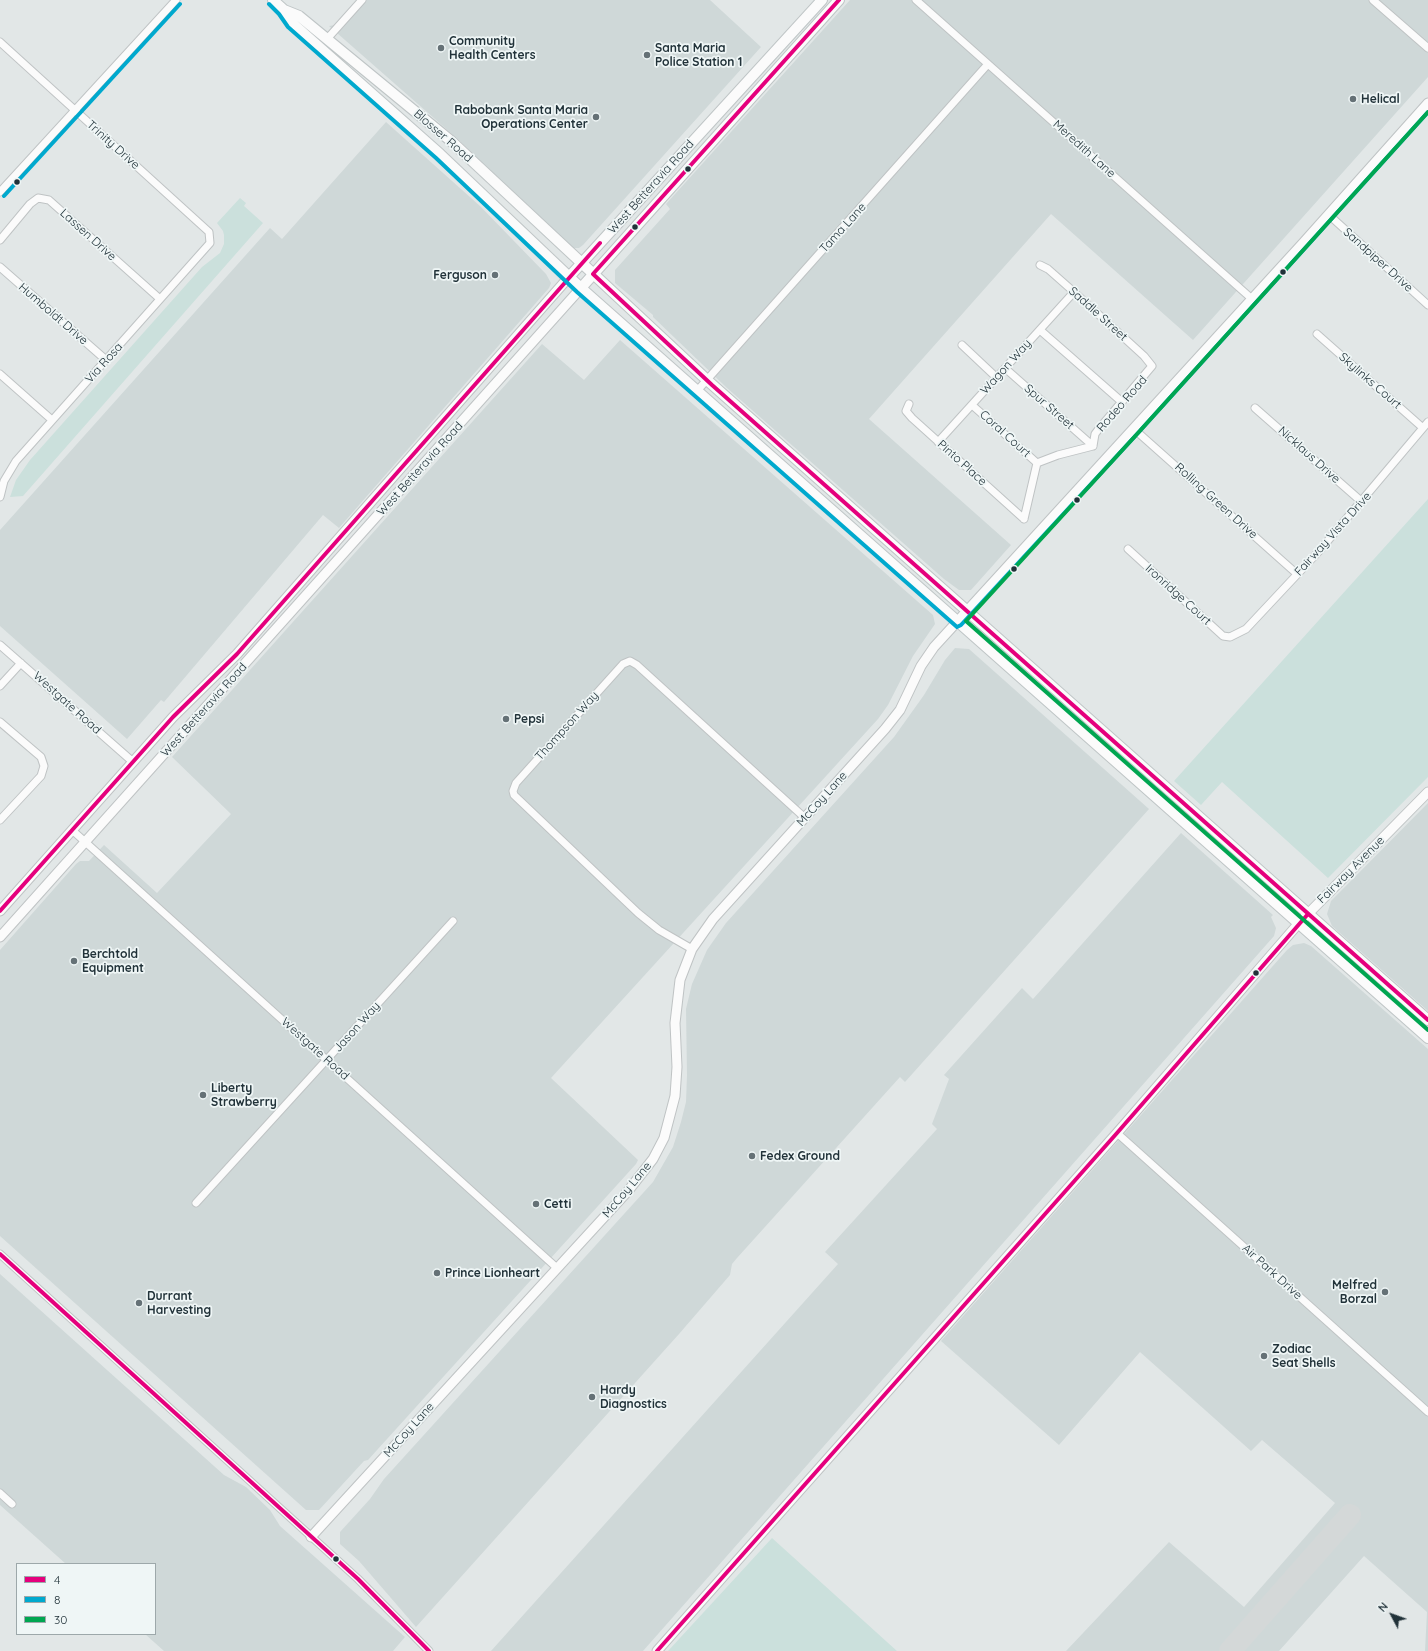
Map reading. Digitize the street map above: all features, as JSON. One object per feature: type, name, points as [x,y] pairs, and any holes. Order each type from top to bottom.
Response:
[{"type":"main road","name":"Blosser Road","points":[[273,0],[284,10],[292,23],[440,154],[581,288],[1428,1038]]},
{"type":"main road","name":"West Betteravia Road","points":[[569,277],[822,0]]},
{"type":"main road","name":"West Betteravia Road","points":[[581,288],[839,0]]},
{"type":"main road","name":"Blosser Road","points":[[284,10],[299,16],[451,141],[707,380],[1428,1020]]},
{"type":"street","points":[[0,192],[76,111],[176,0]]},
{"type":"street","points":[[327,39],[362,0]]},
{"type":"street","name":"Meredith Lane","points":[[916,0],[1252,299]]},
{"type":"street","points":[[1372,0],[1428,48]]},
{"type":"street","name":"Trinity Drive","points":[[0,42],[209,232]]},
{"type":"street","name":"Tama Lane","points":[[697,391],[988,64]]},
{"type":"street","name":"McCoy Lane","points":[[311,1537],[632,1187],[653,1159],[664,1138],[675,1096],[677,1068],[676,1006],[680,980],[692,949],[713,919],[805,818],[900,710],[921,666],[934,647],[1252,299],[1428,102]]},
{"type":"street","name":"Lassen Drive","points":[[0,240],[17,222],[30,204],[38,198],[49,200],[160,299]]},
{"type":"street","name":"Sandpiper Drive","points":[[1328,214],[1428,305]]},
{"type":"street","name":"Via Rosa","points":[[0,497],[2,480],[16,461],[210,243],[209,232]]},
{"type":"street","name":"Saddle Street","points":[[1040,265],[1048,269],[1074,292],[1144,356],[1152,366]]},
{"type":"street","name":"Humboldt Drive","points":[[0,267],[106,360]]},
{"type":"street","name":"West Betteravia Road","points":[[0,911],[173,717],[237,654],[569,277]]},
{"type":"street","name":"West Betteravia Road","points":[[0,937],[581,288]]},
{"type":"street","name":"Wagon Way","points":[[938,442],[1074,292]]},
{"type":"street","points":[[1040,330],[1122,402]]},
{"type":"street","name":"Skylinks Court","points":[[1317,334],[1423,428]]},
{"type":"street","points":[[962,346],[997,378]]},
{"type":"street","name":"Rodeo Road","points":[[1037,463],[1058,455],[1093,446],[1095,434],[1152,366]]},
{"type":"street","name":"Spur Street","points":[[1006,368],[1093,446]]},
{"type":"street","points":[[0,374],[52,420]]},
{"type":"street","name":"Pinto Place","points":[[909,404],[906,411],[908,414],[1024,519],[1037,463]]},
{"type":"street","name":"Coral Court","points":[[972,405],[1037,463]]},
{"type":"street","name":"Nicklaus Drive","points":[[1255,408],[1362,502]]},
{"type":"street","name":"Fairway Vista Drive","points":[[1230,637],[1246,629],[1298,574],[1362,502],[1428,422]]},
{"type":"street","name":"Rolling Green Drive","points":[[1134,429],[1298,574]]},
{"type":"street","name":"Ironridge Court","points":[[1128,549],[1223,636],[1230,637]]},
{"type":"street","name":"Westgate Road","points":[[0,645],[133,762]]},
{"type":"street","name":"Thompson Way","points":[[692,949],[659,930],[536,817],[514,795],[513,791],[516,783],[623,664],[630,661],[638,665],[805,818]]},
{"type":"street","points":[[0,686],[21,663]]},
{"type":"street","points":[[0,722],[41,757],[44,766],[41,776],[0,820]]},
{"type":"street","name":"Fairway Avenue","points":[[657,1651],[1117,1133],[1299,923],[1428,792]]},
{"type":"street","name":"Westgate Road","points":[[72,830],[557,1268]]},
{"type":"street","name":"Jason Way","points":[[196,1203],[453,921]]},
{"type":"street","name":"Air Park Drive","points":[[1117,1133],[1428,1412]]},
{"type":"street","points":[[0,1254],[358,1579],[429,1651]]},
{"type":"street","points":[[0,1494],[12,1504]]},
{"type":"shaded area","points":[[360,0],[710,0],[761,47],[583,245],[579,248],[573,248],[460,141],[329,26],[336,25]]},
{"type":"shaded area","points":[[850,0],[1428,0],[1428,77],[1193,340],[1051,214],[869,419],[1011,545],[971,590],[959,590],[944,579],[727,388],[653,317],[653,315],[615,283],[615,270],[670,209],[666,204]]},
{"type":"shaded area","points":[[386,122],[480,206],[546,274],[551,283],[549,288],[339,528],[323,515],[164,702],[161,700],[127,739],[0,626],[0,530],[270,228],[282,239]]},
{"type":"shaded area","points":[[240,198],[246,203],[244,206],[263,223],[23,496],[10,497],[16,480],[30,460],[202,267],[220,253],[224,244],[224,235],[217,223]]},
{"type":"shaded area","points":[[620,340],[933,615],[935,624],[913,656],[888,705],[878,719],[551,1078],[638,1160],[636,1164],[368,1460],[364,1461],[319,1510],[306,1510],[0,1236],[0,950],[76,864],[80,861],[89,861],[104,845],[157,893],[231,814],[172,757],[542,344],[584,380]]},
{"type":"shaded area","points":[[1428,499],[1428,777],[1328,878],[1222,782],[1201,805],[1174,781]]},
{"type":"shaded area","points":[[955,648],[969,649],[1149,809],[905,1082],[900,1077],[737,1258],[732,1264],[730,1275],[679,1334],[416,1627],[359,1561],[340,1544],[340,1532],[370,1499],[384,1479],[653,1182],[673,1147],[686,1102],[686,1009],[692,984],[707,950],[726,923],[894,737],[924,695],[945,660]]},
{"type":"shaded area","points":[[1428,803],[1428,1011],[1332,926],[1327,914],[1331,901]]},
{"type":"shaded area","points":[[1181,833],[1273,915],[1271,917],[1276,928],[1274,936],[643,1651],[491,1651],[838,1264],[825,1252],[937,1129],[932,1124],[949,1079],[944,1075],[1022,988],[1033,999]]},
{"type":"shaded area","points":[[1304,943],[1311,946],[1428,1049],[1428,1651],[1425,1651],[1427,1612],[1364,1556],[1279,1651],[1066,1651],[1169,1542],[1244,1607],[1335,1503],[1262,1440],[1251,1451],[1140,1352],[1059,1445],[941,1341],[1287,950],[1293,945]]},
{"type":"shaded area","points":[[0,1274],[224,1475],[246,1487],[270,1510],[280,1526],[405,1637],[393,1651],[164,1651],[146,1635],[156,1635],[156,1563],[65,1563],[0,1505]]},
{"type":"shaded area","points":[[772,1538],[897,1651],[668,1651]]},
{"type":"taxiway","points":[[1230,1651],[1350,1515]]},
{"type":"transit line","name":"4","points":[[839,0],[593,274],[712,385],[1428,1020]]},
{"type":"transit line","name":"8","points":[[4,196],[180,4]]},
{"type":"transit line","name":"8","points":[[269,4],[279,14],[288,27],[436,158],[577,292],[957,627],[961,625],[1138,433],[1428,112]]},
{"type":"transit line","name":"30","points":[[1428,112],[966,621],[1428,1030]]},
{"type":"transit line","name":"4","points":[[0,911],[173,717],[237,654],[600,243]]},
{"type":"transit line","name":"4","points":[[657,1651],[1117,1133],[1308,914]]},
{"type":"transit line","name":"4","points":[[0,1254],[358,1579],[429,1651]]},
{"type":"place","name":"Community Health Centers","points":[[441,48]]},
{"type":"place","name":"Santa Maria Police Station 1","points":[[647,55]]},
{"type":"place","name":"Helical","points":[[1353,99]]},
{"type":"place","name":"Rabobank Santa Maria Operations Center","points":[[596,117]]},
{"type":"place","name":"Ferguson","points":[[495,275]]},
{"type":"place","name":"Pepsi","points":[[506,719]]},
{"type":"place","name":"Berchtold Equipment","points":[[74,961]]},
{"type":"place","name":"Liberty Strawberry","points":[[203,1095]]},
{"type":"place","name":"Fedex Ground","points":[[752,1156]]},
{"type":"place","name":"Cetti","points":[[536,1204]]},
{"type":"place","name":"Prince Lionheart","points":[[437,1273]]},
{"type":"place","name":"Melfred Borzal","points":[[1385,1292]]},
{"type":"place","name":"Durrant Harvesting","points":[[139,1303]]},
{"type":"place","name":"Zodiac Seat Shells","points":[[1264,1356]]},
{"type":"place","name":"Hardy Diagnostics","points":[[592,1397]]}]
